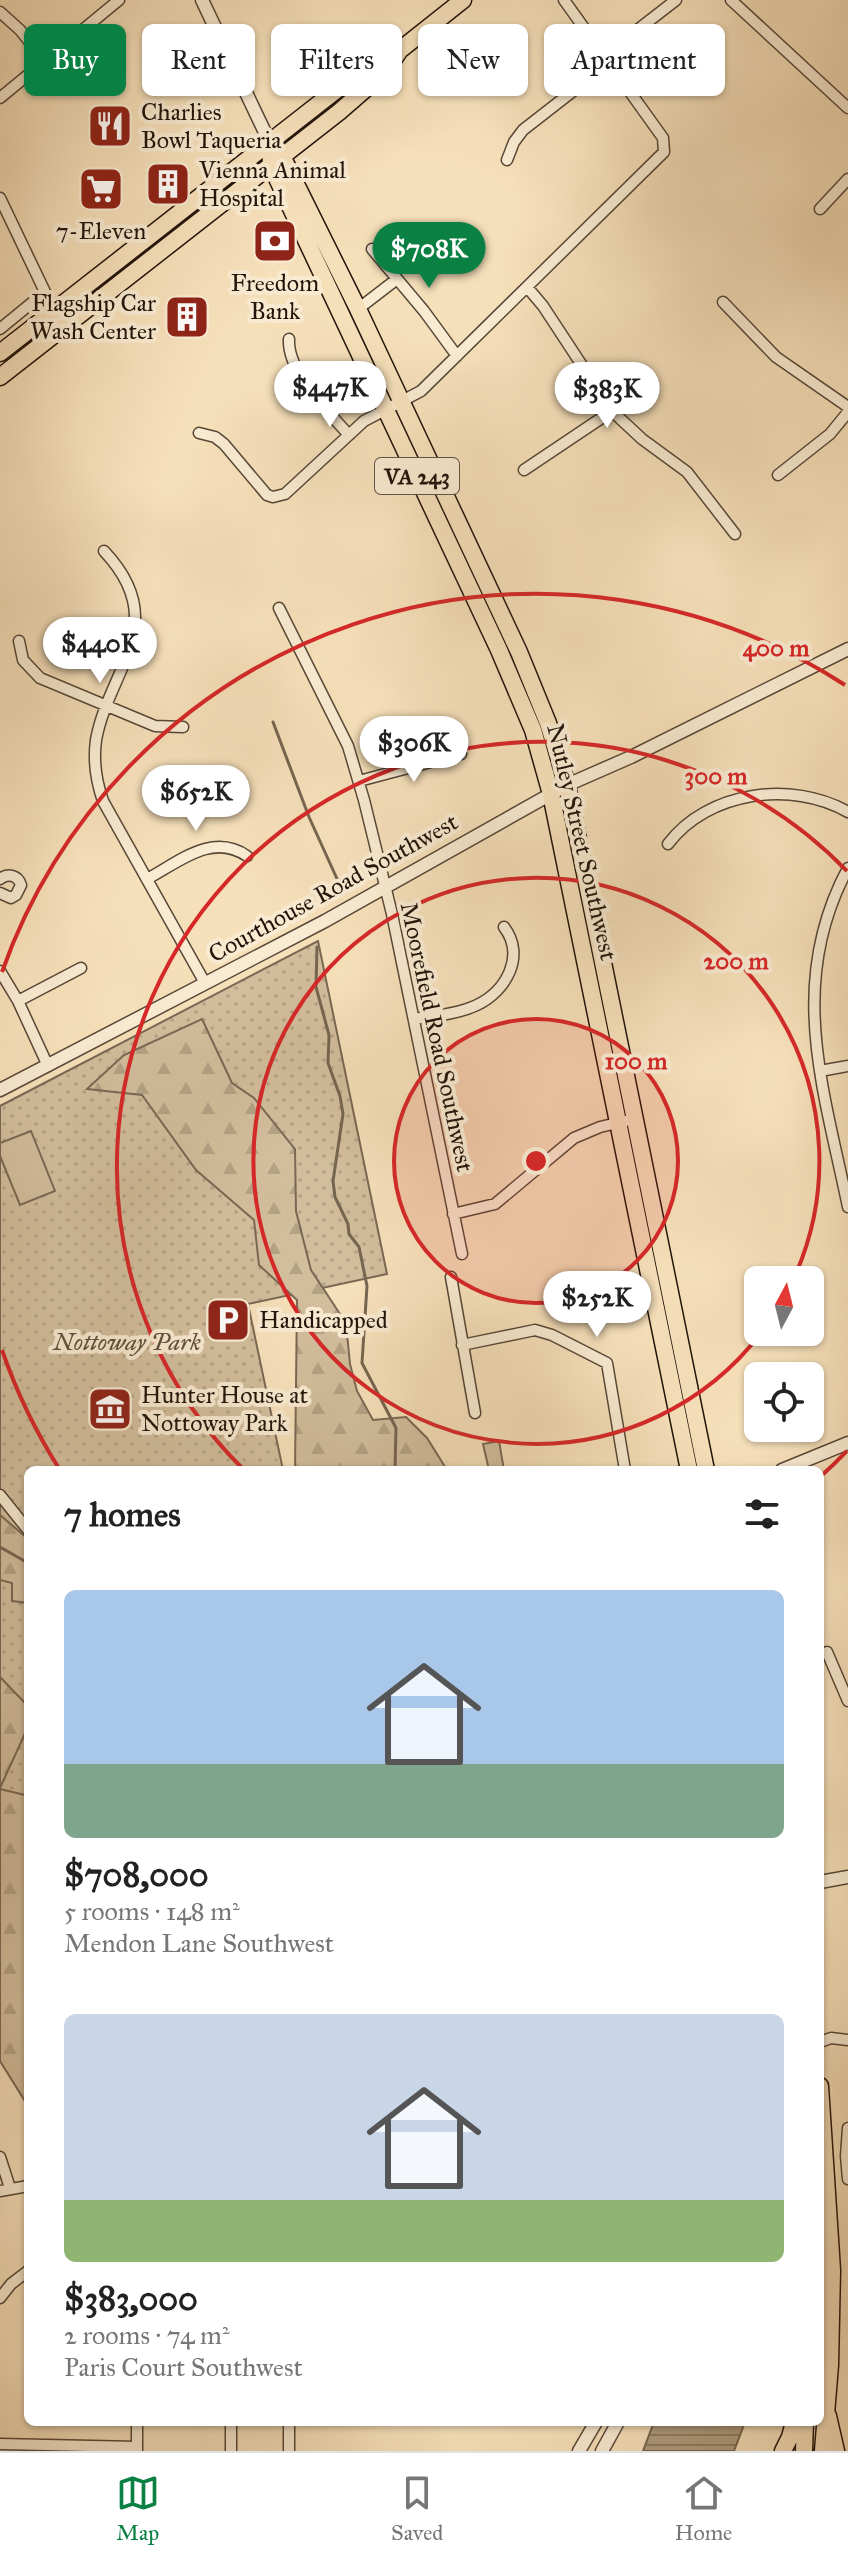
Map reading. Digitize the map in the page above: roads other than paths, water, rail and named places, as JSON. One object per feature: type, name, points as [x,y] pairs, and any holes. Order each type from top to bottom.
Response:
[{"type":"highway","points":[[827,2416],[835,2451]]},
{"type":"main road","points":[[402,48],[463,0]]},
{"type":"main road","points":[[0,353],[329,96]]},
{"type":"main road","points":[[0,377],[355,96]]},
{"type":"main road","name":"Nutley Street Southwest","points":[[270,143],[385,410],[520,696],[533,730],[551,794],[705,1466]]},
{"type":"main road","name":"Nutley Street Southwest","points":[[276,160],[358,309],[402,403],[537,693],[567,785],[688,1466]]},
{"type":"main road","points":[[823,2451],[832,2270],[824,2147]]},
{"type":"main road","points":[[783,2451],[792,2426]]},
{"type":"main road","points":[[804,2451],[805,2426]]},
{"type":"street","points":[[90,24],[119,0]]},
{"type":"street","points":[[202,0],[270,143]]},
{"type":"street","points":[[564,0],[581,24]]},
{"type":"street","points":[[648,24],[676,0]]},
{"type":"street","points":[[731,0],[848,108]]},
{"type":"street","points":[[0,12],[24,35]]},
{"type":"street","points":[[0,98],[24,78]]},
{"type":"street","points":[[507,160],[523,130],[563,96]]},
{"type":"street","points":[[199,433],[215,437],[224,444],[267,495],[273,497],[285,494],[364,421],[421,391],[664,152],[663,138],[633,96]]},
{"type":"street","points":[[820,209],[848,179]]},
{"type":"street","points":[[0,198],[45,292],[65,325]]},
{"type":"street","points":[[372,249],[457,356]]},
{"type":"street","points":[[358,309],[397,279]]},
{"type":"street","points":[[527,287],[543,306],[612,411],[642,439],[687,472],[735,534]]},
{"type":"street","points":[[0,329],[45,292]]},
{"type":"street","points":[[723,302],[776,357],[848,410],[830,434],[778,475]]},
{"type":"street","points":[[289,339],[295,368],[349,435]]},
{"type":"street","points":[[524,470],[612,411]]},
{"type":"street","points":[[104,551],[124,579],[130,594],[134,623],[130,653],[96,741],[98,787],[205,983]]},
{"type":"street","name":"Moorefield Road Southwest","points":[[279,608],[348,746],[359,781],[414,1019],[462,1254]]},
{"type":"street","points":[[19,641],[23,660],[35,674],[155,726],[183,727]]},
{"type":"street","name":"Courthouse Road Southwest","points":[[0,1090],[306,932],[567,785],[631,757],[848,649]]},
{"type":"street","points":[[359,781],[461,754]]},
{"type":"street","points":[[668,844],[696,818],[747,797],[775,793],[800,795],[848,812]]},
{"type":"street","points":[[147,879],[210,846],[230,847],[247,856]]},
{"type":"street","points":[[848,868],[826,918],[815,967],[813,1019],[820,1071],[848,1207]]},
{"type":"street","points":[[0,879],[6,875],[13,876],[21,885],[11,898],[0,893]]},
{"type":"street","points":[[414,1019],[466,1009],[496,991],[505,981],[514,960],[513,941],[504,927]]},
{"type":"street","points":[[18,1001],[81,968]]},
{"type":"street","points":[[0,971],[18,1001],[48,1066]]},
{"type":"street","points":[[820,1071],[848,1066]]},
{"type":"street","points":[[453,1214],[495,1204],[574,1138],[626,1121]]},
{"type":"street","points":[[451,1277],[475,1413]]},
{"type":"street","points":[[462,1345],[535,1330],[552,1335],[607,1363],[624,1466]]},
{"type":"street","points":[[792,1466],[848,1443]]},
{"type":"street","points":[[0,1495],[24,1525]]},
{"type":"street","points":[[827,1652],[848,1701]]},
{"type":"street","points":[[824,1881],[848,1877]]},
{"type":"street","points":[[824,2041],[848,2040]]},
{"type":"street","points":[[848,2128],[848,2179]]},
{"type":"street","points":[[0,2157],[5,2189]]},
{"type":"street","points":[[0,2298],[24,2274]]},
{"type":"street","points":[[0,2444],[137,2449],[137,2426]]},
{"type":"street","points":[[231,2426],[231,2451],[242,2451]]},
{"type":"street","points":[[289,2426],[289,2451]]},
{"type":"street","points":[[579,2451],[594,2426]]},
{"type":"street","points":[[602,2451],[616,2426]]},
{"type":"waterway","points":[[273,722],[309,817],[338,881],[332,899]]},
{"type":"waterway","points":[[317,947],[316,987],[329,1035],[328,1063],[343,1114],[333,1181],[335,1197],[348,1224],[349,1234],[359,1247],[367,1286],[362,1363],[396,1428],[395,1466]]},
{"type":"waterway","points":[[0,1547],[24,1561]]},
{"type":"place","name":"Charlies Bowl Taqueria","points":[[110,126]]},
{"type":"place","name":"Vienna Animal Hospital","points":[[168,184]]},
{"type":"place","name":"7-Eleven","points":[[101,189]]},
{"type":"place","name":"Freedom Bank","points":[[275,241]]},
{"type":"place","name":"Flagship Car Wash Center","points":[[187,317]]},
{"type":"place","name":"Handicapped","points":[[228,1320]]},
{"type":"place","name":"Hunter House at Nottoway Park","points":[[110,1409]]},
{"type":"park label","name":"Nottoway Park","points":[[127,1342]]}]
